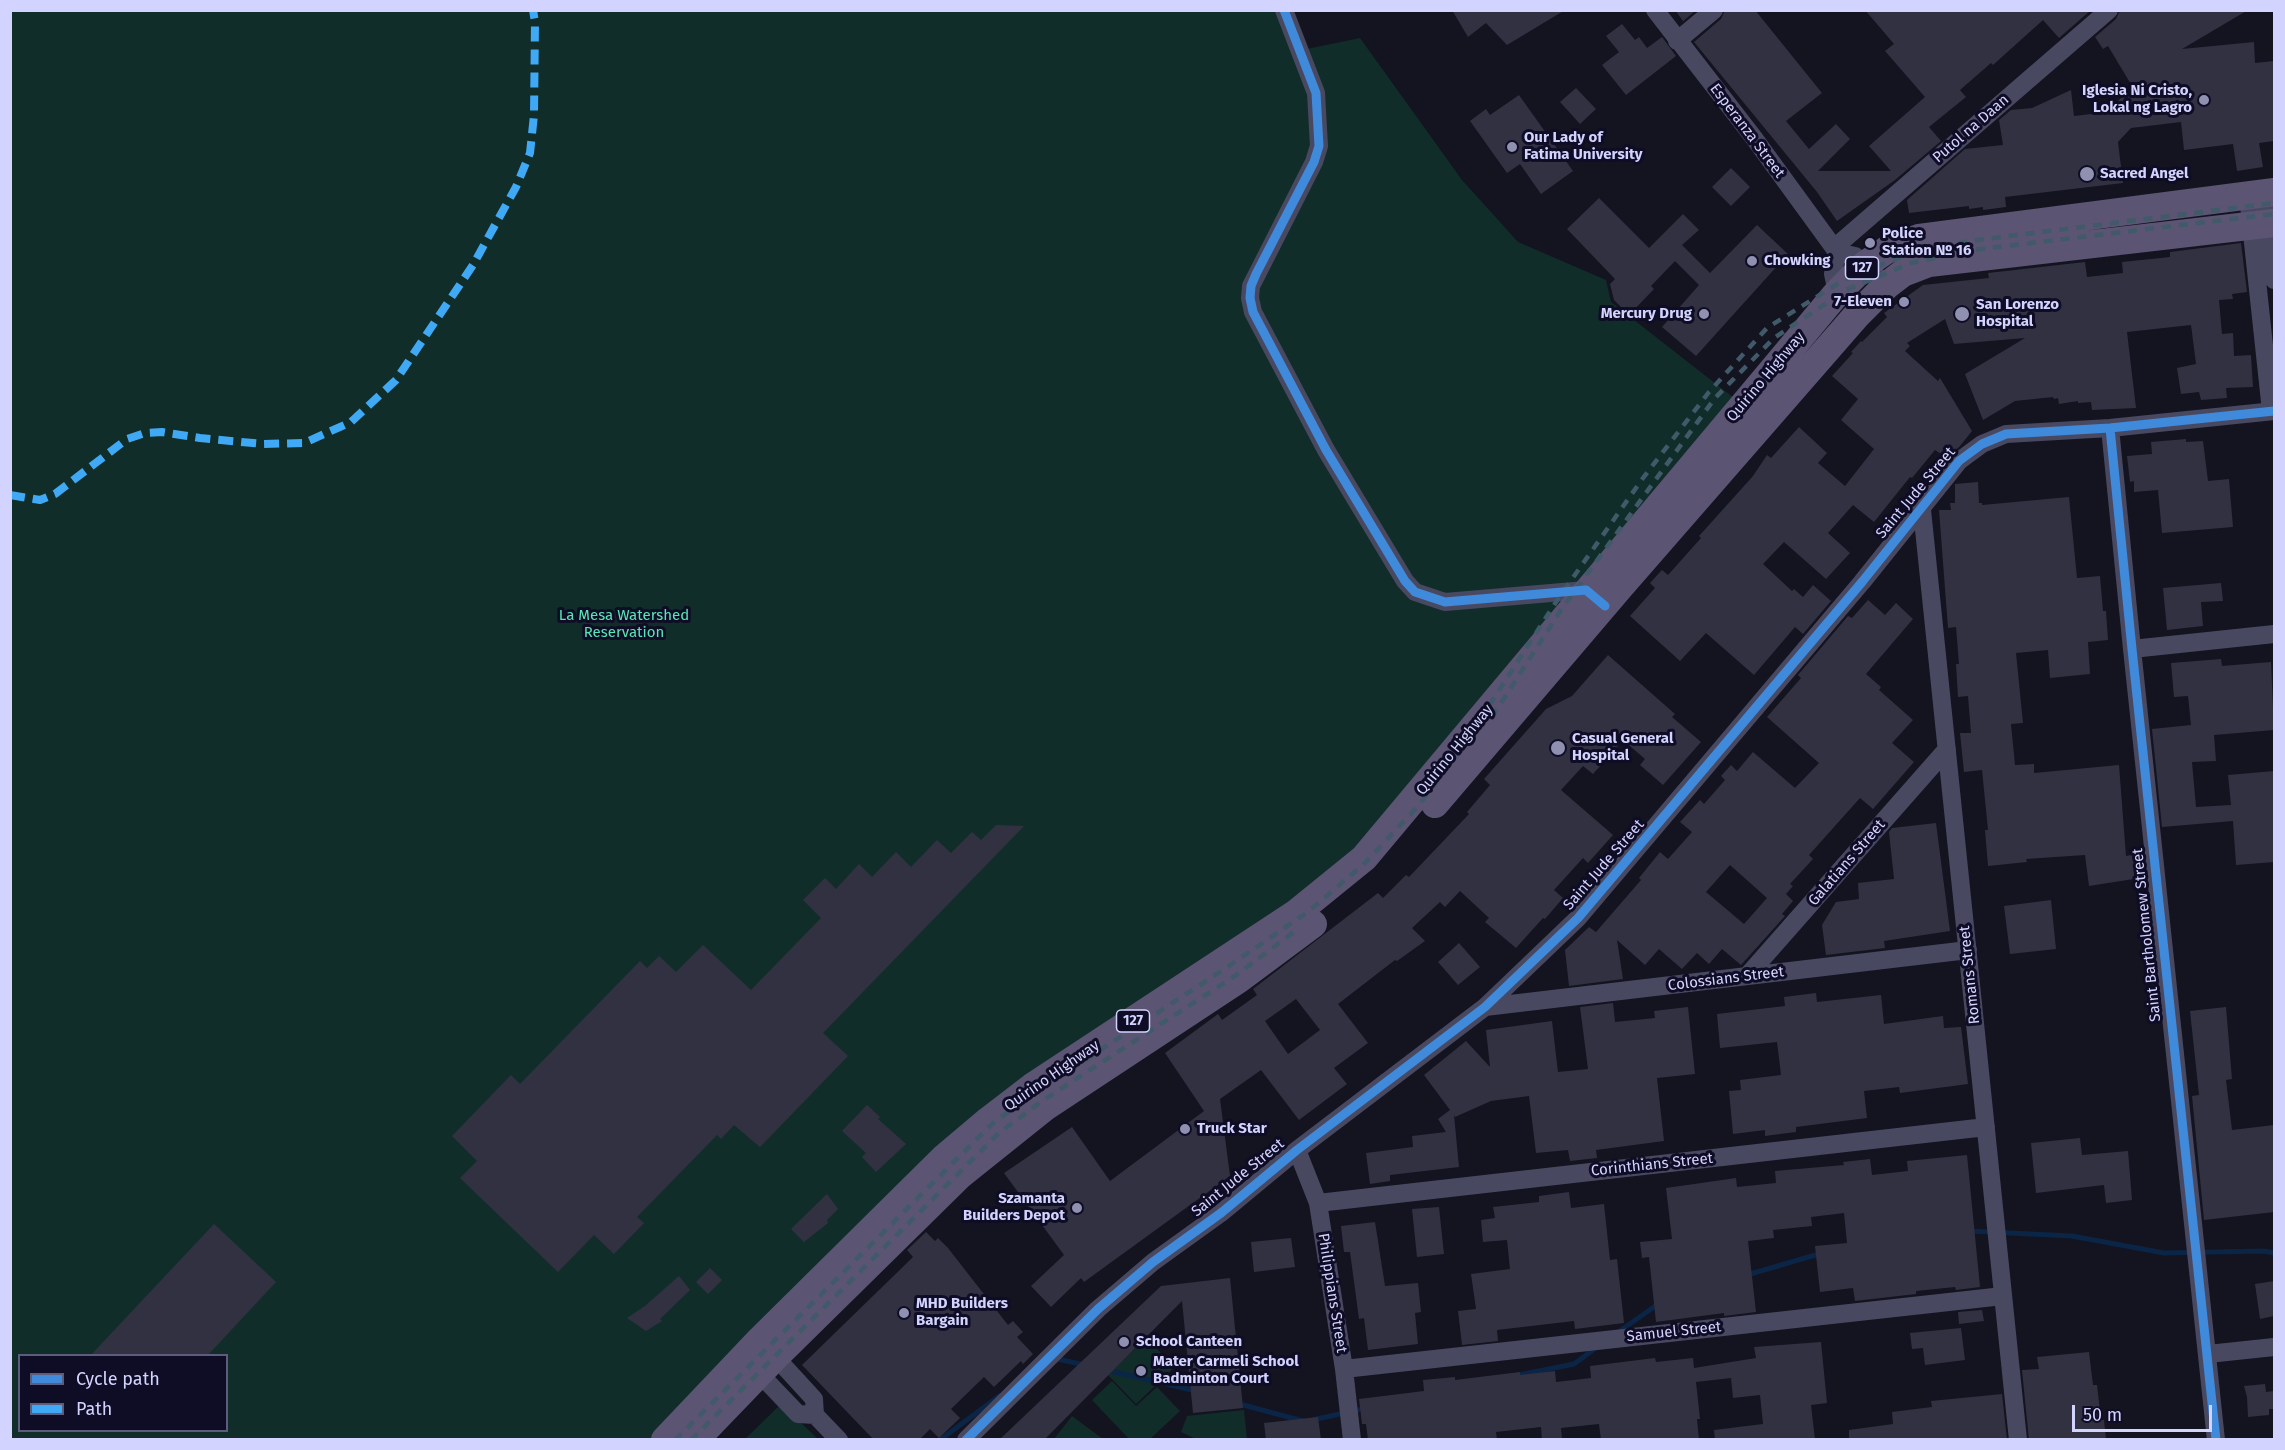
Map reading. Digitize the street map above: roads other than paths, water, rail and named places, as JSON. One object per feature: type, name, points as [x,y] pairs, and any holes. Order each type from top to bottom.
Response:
[{"type":"main road","name":"Quirino Highway","points":[[1595,598],[1837,293],[1866,264],[1888,249],[1919,238],[2262,194]]},
{"type":"main road","name":"Quirino Highway","points":[[695,1440],[760,1357],[944,1158],[1039,1082],[1295,914],[1364,858],[1595,598],[1886,286],[1903,273],[1929,263],[2265,224]]},
{"type":"main road","name":"Quirino Highway","points":[[664,1440],[760,1357]]},
{"type":"street","points":[[1284,10],[1316,93],[1319,146],[1314,162],[1251,285],[1250,298],[1253,312],[1326,450],[1405,581],[1414,592],[1444,602],[1595,598]]},
{"type":"street","name":"Esperanza Street","points":[[1655,10],[1754,138],[1835,250]]},
{"type":"street","points":[[1677,40],[1714,10]]},
{"type":"street","name":"Putol na Daan","points":[[1835,250],[2109,10]]},
{"type":"street","points":[[2262,194],[2273,411]]},
{"type":"street","points":[[2265,224],[2274,280]]},
{"type":"street","points":[[1837,293],[1833,274],[1835,250],[1855,256],[1866,264],[1886,286]]},
{"type":"street","name":"Saint Jude Street","points":[[966,1440],[1098,1309],[1153,1262],[1221,1213],[1297,1150],[1485,1007],[1578,918],[1922,510],[1959,461],[1982,444],[2006,434],[2110,428],[2273,411]]},
{"type":"street","name":"Saint Bartholomew Street","points":[[2110,428],[2216,1440]]},
{"type":"street","name":"Romans Street","points":[[1922,510],[2018,1440]]},
{"type":"street","points":[[2132,649],[2274,634]]},
{"type":"street","name":"Galatians Street","points":[[1748,976],[1947,749]]},
{"type":"street","name":"Colossians Street","points":[[1485,1007],[1968,950]]},
{"type":"street","name":"Corinthians Street","points":[[1318,1203],[1986,1127]]},
{"type":"street","name":"Philippians Street","points":[[1297,1150],[1318,1203],[1344,1368],[1352,1440]]},
{"type":"street","name":"Samuel Street","points":[[1344,1368],[2003,1296]]},
{"type":"street","points":[[2208,1354],[2274,1347]]},
{"type":"street","points":[[760,1357],[798,1414],[815,1415],[839,1440]]},
{"type":"waterway","points":[[1969,1231],[2072,1236],[2164,1253],[2264,1251],[2274,1253]]},
{"type":"waterway","points":[[1747,1275],[1822,1253]]},
{"type":"waterway","points":[[1617,1333],[1658,1304]]},
{"type":"waterway","points":[[1514,1376],[1574,1364],[1597,1347]]},
{"type":"waterway","points":[[1053,1358],[1085,1365]]},
{"type":"waterway","points":[[1106,1370],[1196,1391]]},
{"type":"waterway","points":[[940,1440],[999,1396]]},
{"type":"waterway","points":[[1236,1403],[1303,1421]]},
{"type":"waterway","points":[[1312,1420],[1367,1408]]},
{"type":"railway","points":[[675,1440],[992,1124],[1036,1092],[1309,911],[1365,863],[1419,805],[1463,746],[1558,599],[1643,478],[1709,392],[1767,328],[1842,281],[1908,254],[1969,241],[2274,203]]},
{"type":"railway","points":[[1492,717],[1561,610],[1715,398],[1774,338],[1846,290],[1911,263],[1972,250],[2274,214]]},
{"type":"railway","points":[[691,1440],[999,1133],[1042,1101],[1235,976],[1294,932]]},
{"type":"place","name":"Iglesia Ni Cristo, Lokal ng Lagro","points":[[2204,100]]},
{"type":"place","name":"Our Lady of Fatima University","points":[[1512,147]]},
{"type":"place","name":"Sacred Angel","points":[[2087,174]]},
{"type":"place","name":"Police Station № 16","points":[[1870,243]]},
{"type":"place","name":"Chowking","points":[[1752,261]]},
{"type":"place","name":"7-Eleven","points":[[1904,302]]},
{"type":"place","name":"Mercury Drug","points":[[1704,314]]},
{"type":"place","name":"San Lorenzo Hospital","points":[[1962,314]]},
{"type":"place","name":"Casual General Hospital","points":[[1558,748]]},
{"type":"place","name":"Truck Star","points":[[1185,1129]]},
{"type":"place","name":"Szamanta Builders Depot","points":[[1077,1208]]},
{"type":"place","name":"MHD Builders Bargain","points":[[904,1313]]},
{"type":"place","name":"School Canteen","points":[[1124,1342]]},
{"type":"place","name":"Mater Carmeli School Badminton Court","points":[[1141,1371]]},
{"type":"park label","name":"La Mesa Watershed Reservation","points":[[624,624]]}]
